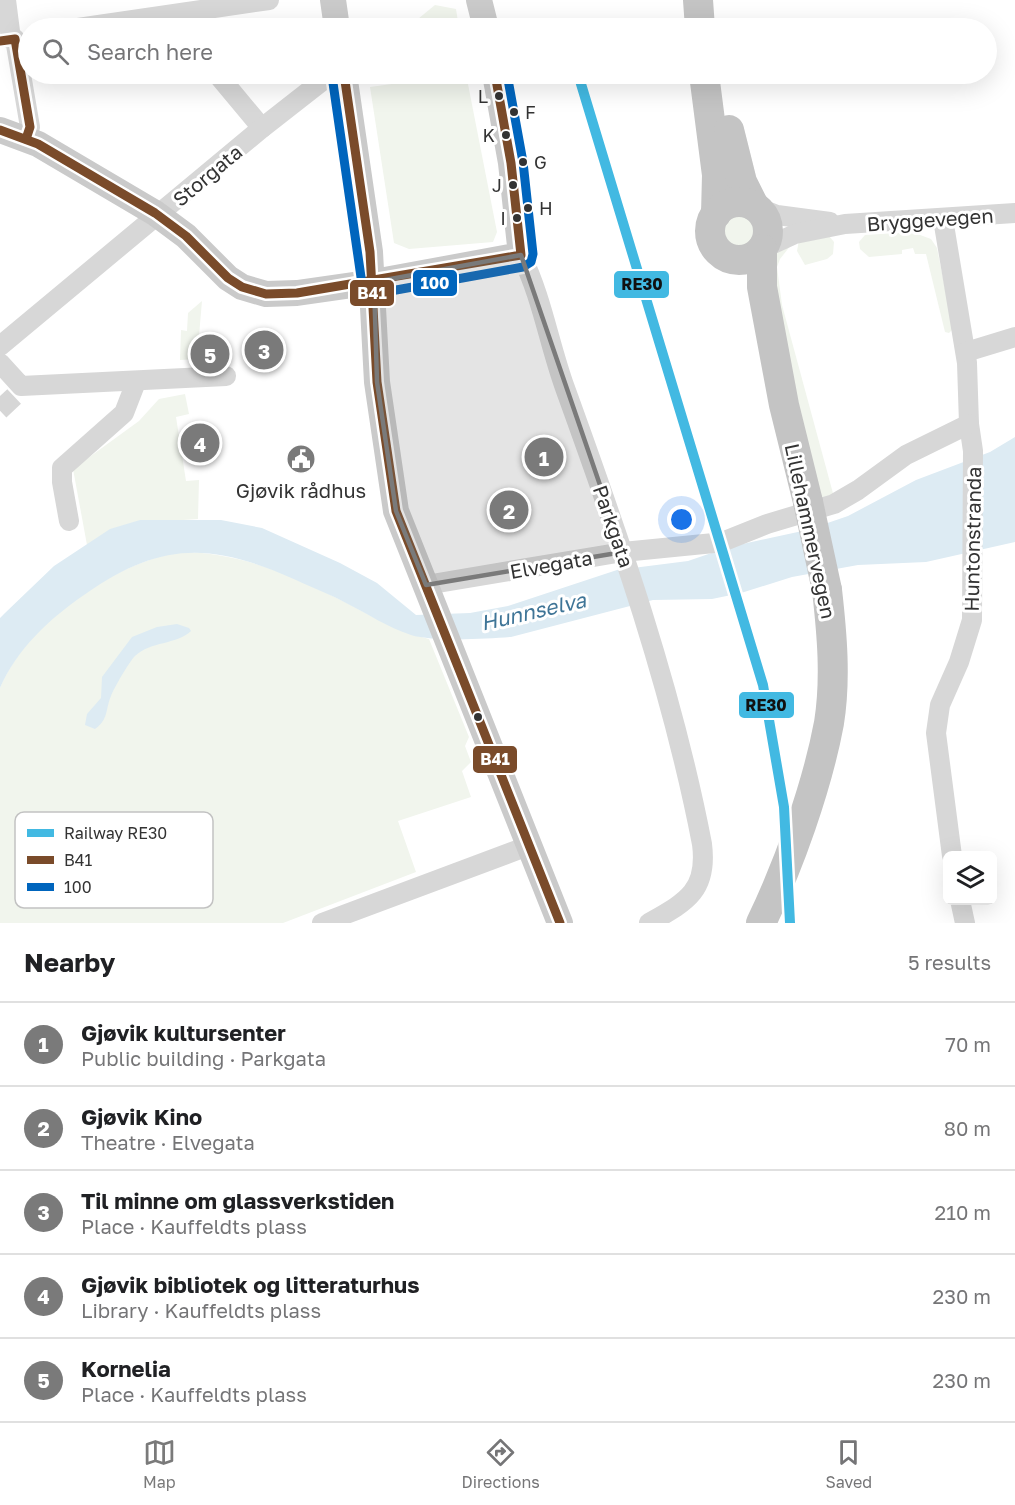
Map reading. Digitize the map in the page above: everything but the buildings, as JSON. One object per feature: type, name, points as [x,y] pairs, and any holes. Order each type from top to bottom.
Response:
[{"type":"highway","points":[[698,0],[699,18]]},
{"type":"highway","points":[[718,0],[719,18]]},
{"type":"highway","points":[[705,84],[717,175],[716,214],[710,227],[712,242],[727,258],[746,260],[762,249],[768,234],[768,226],[765,218],[754,206],[735,161],[724,84]]},
{"type":"highway","points":[[716,214],[734,202],[754,206]]},
{"type":"highway","name":"Lillehammervegen","points":[[761,923],[776,891],[814,781],[829,722],[833,654],[827,590],[784,405],[762,287],[762,249]]},
{"type":"highway","name":"Lillehammervegen","points":[[727,258],[738,276],[752,310],[784,405]]},
{"type":"highway","name":"Lillehammervegen","points":[[740,923],[796,832]]},
{"type":"main road","points":[[333,0],[336,18]]},
{"type":"main road","points":[[479,0],[484,18]]},
{"type":"main road","points":[[345,84],[374,282],[377,382],[396,511],[560,923]]},
{"type":"main road","points":[[0,131],[26,139],[78,166],[159,215],[186,236],[228,278],[255,291],[278,294],[374,282],[520,255],[513,174],[497,84]]},
{"type":"main road","points":[[528,846],[529,885],[543,923]]},
{"type":"street","points":[[6,0],[18,61]]},
{"type":"street","points":[[151,18],[269,0]]},
{"type":"street","points":[[22,84],[30,127],[26,139]]},
{"type":"street","points":[[225,84],[262,128]]},
{"type":"street","name":"Storgata","points":[[0,346],[318,84]]},
{"type":"street","name":"Bryggevegen","points":[[754,206],[777,215],[845,224]]},
{"type":"street","name":"Bryggevegen","points":[[762,249],[795,234],[845,224],[1015,213]]},
{"type":"street","name":"Huntonstranda","points":[[943,219],[966,352],[969,424],[973,451],[972,620],[959,662],[940,705],[936,733],[951,851]]},
{"type":"street","name":"Parkgata","points":[[520,255],[529,271],[559,372],[623,552],[641,609],[694,804],[705,864],[695,892],[676,908],[649,923]]},
{"type":"street","points":[[966,352],[1015,337]]},
{"type":"street","points":[[0,363],[21,386],[226,376]]},
{"type":"street","points":[[69,521],[62,482],[62,468],[124,413],[136,382]]},
{"type":"street","name":"Elvegata","points":[[428,593],[623,552],[720,542],[767,524],[834,504],[858,490],[906,454],[969,424]]},
{"type":"street","points":[[322,923],[528,846]]},
{"type":"street","points":[[961,905],[965,923]]},
{"type":"highlighted area","points":[[521,255],[623,552],[426,585],[396,511],[377,382],[374,282]]},
{"type":"shaded area","points":[[435,5],[456,9],[457,18],[419,18]]},
{"type":"shaded area","points":[[392,84],[468,84],[497,232],[493,242],[409,249],[394,243],[370,87]]},
{"type":"shaded area","points":[[740,215],[752,220],[757,232],[752,244],[740,249],[728,244],[723,232],[728,220]]},
{"type":"shaded area","points":[[912,232],[931,239],[937,248],[953,329],[949,333],[945,332],[926,254],[915,254],[913,248],[902,250],[902,254],[869,257],[860,249],[859,242],[865,235]]},
{"type":"shaded area","points":[[829,236],[834,242],[833,254],[827,259],[805,265],[797,251],[799,240]]},
{"type":"shaded area","points":[[791,245],[777,267],[782,305],[834,497],[818,503],[770,259],[775,253]]},
{"type":"shaded area","points":[[202,301],[197,359],[180,360],[181,330],[187,331],[188,313]]},
{"type":"shaded area","points":[[185,394],[189,414],[176,417],[186,481],[199,480],[198,519],[168,521],[87,545],[73,469],[139,421],[159,399]]},
{"type":"shaded area","points":[[179,552],[201,553],[265,567],[325,592],[396,628],[429,639],[469,737],[465,746],[471,762],[462,771],[471,797],[398,821],[416,872],[283,923],[0,923],[0,688],[13,664],[30,641],[51,619],[99,583],[126,569]]},
{"type":"water","name":"Hunnselva","points":[[1015,437],[1015,542],[926,562],[858,565],[792,577],[741,593],[712,599],[653,600],[511,637],[460,639],[433,639],[411,635],[328,594],[266,568],[212,554],[187,553],[163,557],[138,565],[112,577],[84,595],[58,614],[35,636],[15,660],[0,688],[0,618],[54,566],[110,529],[140,520],[221,520],[262,528],[340,563],[377,583],[416,615],[470,613],[508,606],[617,570],[688,561],[729,547],[807,530],[848,516],[916,480],[990,452]]},
{"type":"water","points":[[177,624],[191,631],[178,639],[141,651],[135,656],[113,692],[103,722],[95,729],[85,725],[87,714],[101,698],[102,677],[132,637],[157,627]]},
{"type":"pier","points":[[727,545],[743,596],[732,598],[717,548]]},
{"type":"tunnel","points":[[0,396],[14,411]]},
{"type":"rail line","name":"RE30","points":[[581,84],[763,685],[784,807],[790,923]]},
{"type":"transit line","name":"B41","points":[[0,41],[15,39],[18,57]]},
{"type":"transit line","name":"B41","points":[[23,84],[30,127],[26,139]]},
{"type":"transit line","name":"100","points":[[333,84],[362,284],[366,291],[374,294],[523,267],[531,262],[533,254],[523,162],[509,84]]},
{"type":"transit line","name":"B41","points":[[345,84],[370,252],[377,382],[396,511],[560,923]]},
{"type":"transit line","name":"B41","points":[[0,130],[38,144],[155,213],[186,236],[228,278],[242,287],[266,294],[297,293],[521,255],[511,163],[497,84]]},
{"type":"place","name":"L","points":[[499,96]]},
{"type":"place","name":"F","points":[[514,112]]},
{"type":"place","name":"K","points":[[506,135]]},
{"type":"place","name":"G","points":[[523,162]]},
{"type":"place","name":"J","points":[[513,185]]},
{"type":"place","name":"H","points":[[528,208]]},
{"type":"place","name":"I","points":[[517,218]]},
{"type":"place","name":"Til minne om glassverkstiden","points":[[264,350]]},
{"type":"place","name":"Kornelia","points":[[210,354]]},
{"type":"place","name":"Gjøvik bibliotek og litteraturhus","points":[[200,443]]},
{"type":"place","name":"Gjøvik kultursenter","points":[[544,457]]},
{"type":"place","name":"Gjøvik rådhus","points":[[301,459]]},
{"type":"place","name":"Gjøvik Kino","points":[[509,510]]}]
